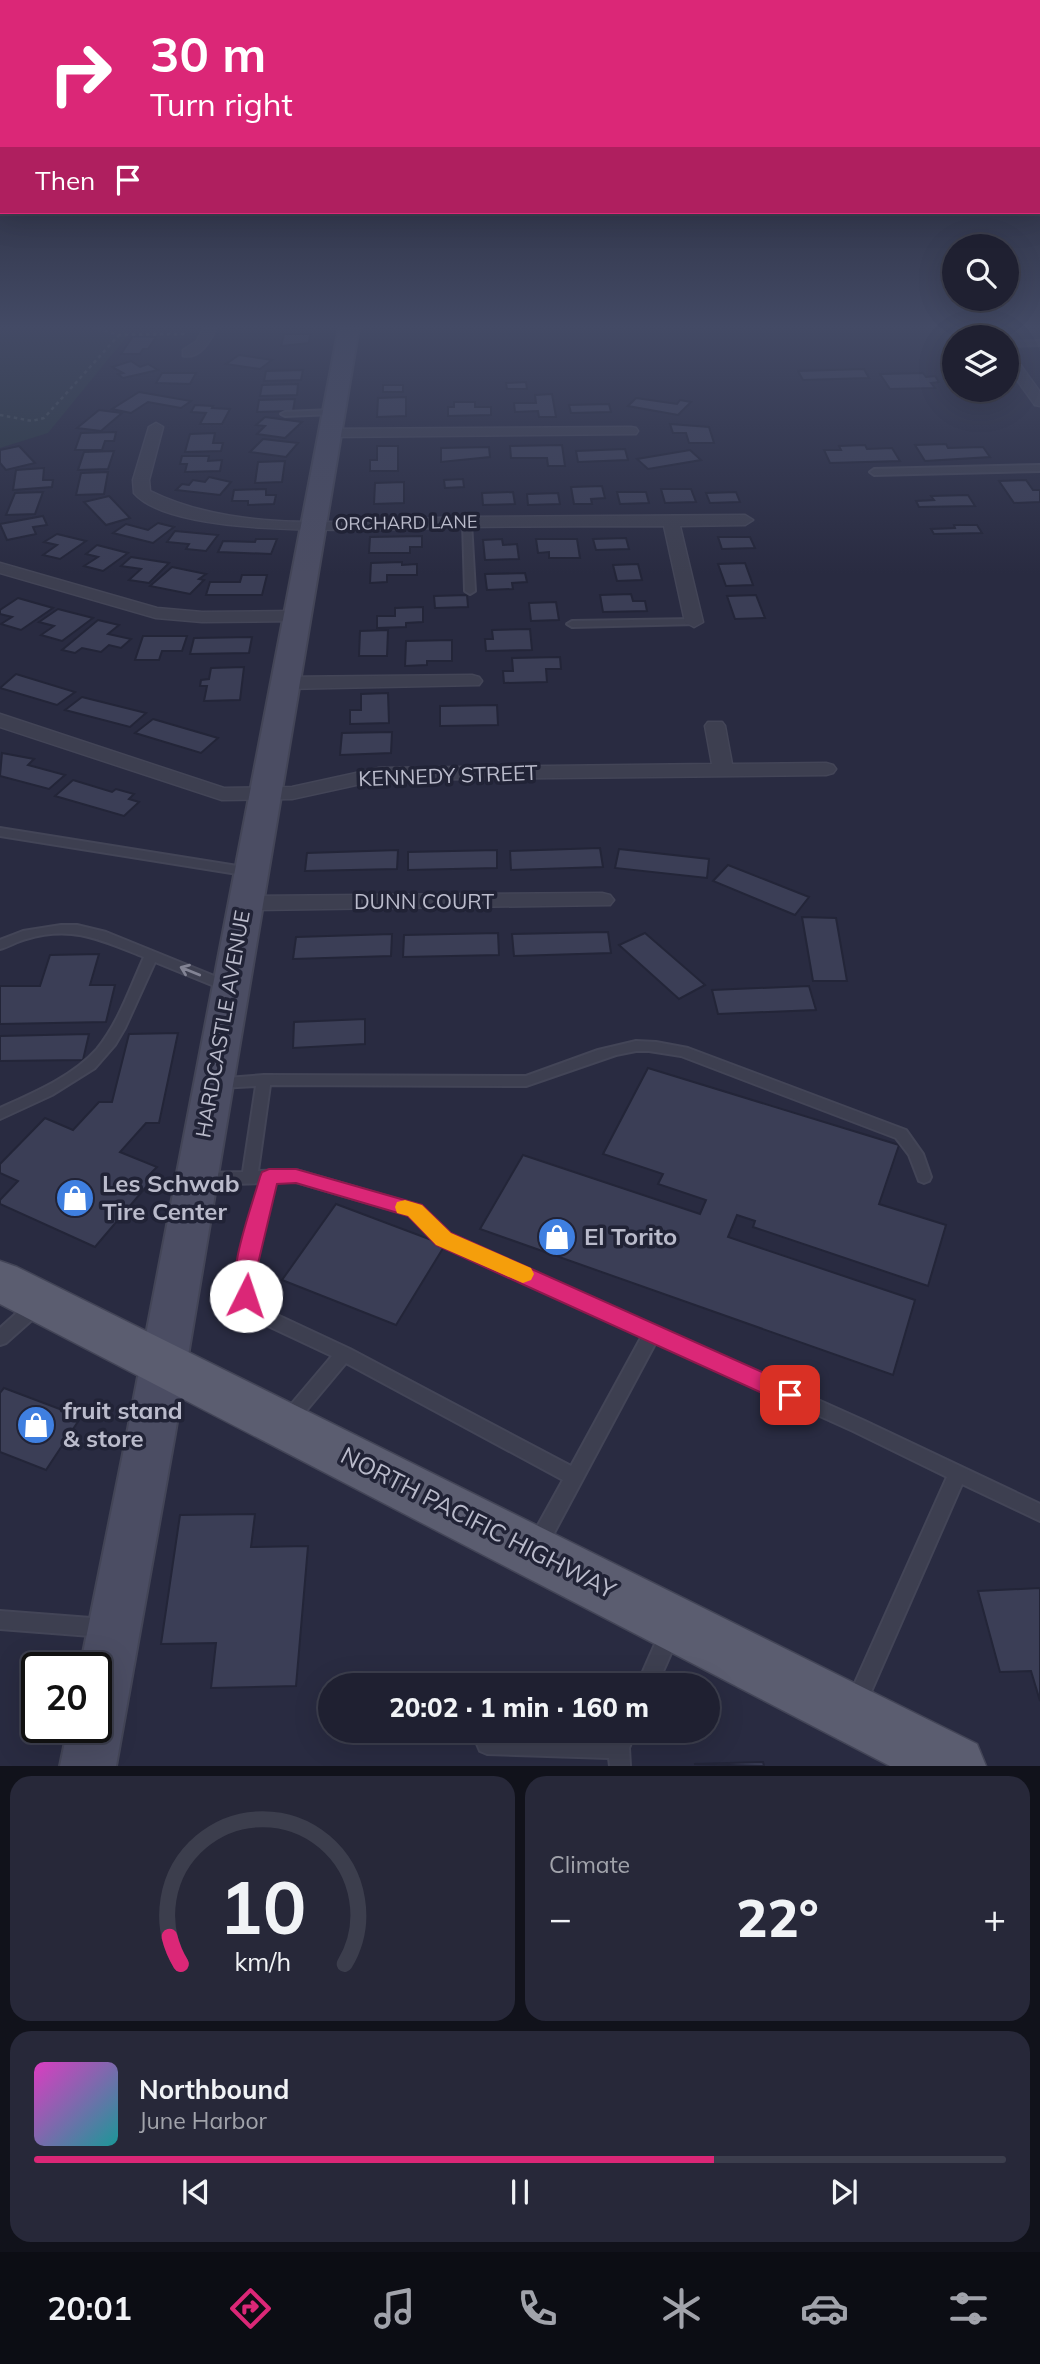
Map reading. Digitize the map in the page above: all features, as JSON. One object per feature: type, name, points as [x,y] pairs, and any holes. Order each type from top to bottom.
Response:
[{"type":"main road","name":"NORTH PACIFIC HIGHWAY","points":[[21,1291],[955,1766]]},
{"type":"street","name":"HARDCASTLE AVENUE","points":[[110,1652],[333,409]]},
{"type":"street","points":[[330,423],[631,431]]},
{"type":"street","name":"ORCHARD LANE","points":[[156,427],[141,480],[142,493],[156,503],[241,522],[314,524],[745,520]]},
{"type":"street","points":[[671,521],[694,622]]},
{"type":"street","points":[[0,568],[156,613],[202,617],[296,616]]},
{"type":"street","points":[[283,683],[472,681]]},
{"type":"street","name":"KENNEDY STREET","points":[[0,720],[214,792],[264,795],[311,790],[379,774],[826,769]]},
{"type":"street","points":[[715,726],[723,770]]},
{"type":"street","name":"DUNN COURT","points":[[247,888],[602,900]]},
{"type":"street","points":[[88,1766],[92,1743]]},
{"type":"lane","points":[[285,414],[330,423]]},
{"type":"lane","points":[[874,472],[1040,468]]},
{"type":"lane","points":[[467,522],[470,592]]},
{"type":"lane","points":[[572,624],[694,622]]},
{"type":"lane","points":[[0,832],[247,888]]},
{"type":"lane","points":[[0,945],[23,936],[77,929],[101,935],[230,987]]},
{"type":"lane","points":[[0,1114],[33,1099],[90,1064],[111,1037],[151,956]]},
{"type":"lane","points":[[212,1083],[264,1080],[526,1081],[552,1074],[573,1063],[630,1047],[653,1046],[683,1051],[901,1134],[912,1145],[920,1159],[924,1177]]},
{"type":"lane","points":[[250,1178],[264,1080]]},
{"type":"lane","points":[[195,1179],[296,1176],[415,1210],[444,1239],[653,1332],[1040,1513]]},
{"type":"lane","points":[[269,1177],[246,1272],[246,1296],[251,1310],[344,1354],[574,1477]]},
{"type":"lane","points":[[0,1338],[21,1291]]},
{"type":"lane","points":[[534,1551],[653,1332]]},
{"type":"lane","points":[[285,1425],[344,1354]]},
{"type":"lane","points":[[852,1713],[957,1474]]},
{"type":"lane","points":[[0,1620],[114,1629]]},
{"type":"lane","points":[[652,1673],[674,1623]]},
{"type":"lane","points":[[487,1744],[622,1748]]},
{"type":"path","points":[[0,415],[32,421],[44,418],[52,409]]},
{"type":"shaded area","points":[[0,409],[67,409],[48,433],[0,448]]},
{"type":"building","points":[[114,409],[137,409],[131,413]]},
{"type":"building","points":[[192,409],[230,409],[222,424],[200,424],[206,413],[191,412]]},
{"type":"building","points":[[257,409],[293,409],[293,411],[257,412]]},
{"type":"building","points":[[377,409],[406,409],[406,416],[377,417]]},
{"type":"building","points":[[448,409],[491,409],[491,415],[448,416]]},
{"type":"building","points":[[515,409],[555,409],[556,417],[539,417],[538,411],[515,412]]},
{"type":"building","points":[[570,409],[610,409],[611,412],[571,413]]},
{"type":"building","points":[[647,409],[684,409],[678,415]]},
{"type":"building","points":[[99,410],[122,413],[101,431],[77,428]]},
{"type":"building","points":[[265,417],[302,422],[285,438],[257,434],[265,426],[256,425]]},
{"type":"building","points":[[670,424],[709,427],[714,443],[689,443],[686,433],[673,433]]},
{"type":"building","points":[[116,432],[114,441],[105,441],[102,450],[75,450],[81,433]]},
{"type":"building","points":[[215,433],[213,443],[223,443],[221,451],[185,452],[190,434]]},
{"type":"building","points":[[263,439],[298,443],[286,457],[250,452]]},
{"type":"building","points":[[946,444],[948,448],[983,447],[990,457],[925,461],[915,445]]},
{"type":"building","points":[[562,445],[565,466],[548,466],[547,458],[511,458],[510,446]]},
{"type":"building","points":[[865,445],[867,449],[892,448],[900,461],[830,463],[824,450],[841,450],[839,446]]},
{"type":"building","points":[[19,446],[35,463],[6,470],[0,463],[0,450]]},
{"type":"building","points":[[377,446],[398,446],[398,471],[370,471],[370,460],[377,460]]},
{"type":"building","points":[[489,447],[490,457],[441,462],[441,448]]},
{"type":"building","points":[[625,449],[628,460],[578,462],[576,451]]},
{"type":"building","points":[[690,450],[701,460],[648,469],[637,459]]},
{"type":"building","points":[[114,451],[108,469],[78,470],[84,452]]},
{"type":"building","points":[[182,456],[209,456],[208,461],[222,460],[220,471],[185,472],[187,464],[180,464]]},
{"type":"building","points":[[285,461],[282,482],[255,483],[258,462]]},
{"type":"building","points":[[44,468],[43,480],[53,480],[52,487],[13,490],[16,470]]},
{"type":"building","points":[[108,472],[104,494],[76,495],[81,473]]},
{"type":"building","points":[[209,477],[231,482],[220,495],[176,490],[182,484],[189,485],[193,480],[205,482]]},
{"type":"building","points":[[463,479],[464,487],[445,488],[444,480]]},
{"type":"building","points":[[1026,480],[1033,490],[1040,490],[1040,502],[1014,503],[999,481]]},
{"type":"building","points":[[404,482],[404,503],[374,504],[375,483]]},
{"type":"building","points":[[602,486],[605,498],[591,499],[592,504],[574,504],[571,487]]},
{"type":"building","points":[[266,489],[266,495],[276,495],[274,504],[248,505],[248,501],[232,501],[234,490]]},
{"type":"building","points":[[661,489],[691,489],[696,502],[665,503]]},
{"type":"building","points":[[43,492],[35,514],[6,515],[15,493]]},
{"type":"building","points":[[513,492],[515,504],[483,505],[482,493]]},
{"type":"building","points":[[617,492],[646,492],[649,503],[620,504]]},
{"type":"building","points":[[736,492],[740,502],[710,503],[706,493]]},
{"type":"building","points":[[558,493],[560,504],[528,505],[527,494]]},
{"type":"building","points":[[968,495],[975,506],[919,507],[916,501],[934,500],[931,496]]},
{"type":"building","points":[[109,496],[130,518],[106,525],[84,502]]},
{"type":"building","points":[[43,516],[47,525],[33,527],[36,534],[7,540],[0,524]]},
{"type":"building","points":[[158,523],[174,527],[153,543],[113,533],[126,524],[148,530]]},
{"type":"building","points":[[954,525],[977,525],[982,533],[934,534],[931,529],[955,528]]},
{"type":"building","points":[[175,531],[218,535],[206,551],[186,549],[189,544],[167,542]]},
{"type":"building","points":[[57,534],[86,541],[60,559],[43,555],[57,545],[44,542]]},
{"type":"building","points":[[422,536],[422,547],[410,547],[410,553],[369,553],[370,537]]},
{"type":"building","points":[[718,537],[750,537],[755,548],[722,549]]},
{"type":"building","points":[[626,538],[629,549],[596,550],[593,539]]},
{"type":"building","points":[[256,539],[277,539],[271,554],[218,552],[223,541],[255,542]]},
{"type":"building","points":[[502,539],[503,545],[517,544],[519,559],[485,560],[483,540]]},
{"type":"building","points":[[536,539],[577,539],[580,558],[549,558],[549,552],[538,553]]},
{"type":"building","points":[[97,545],[128,553],[103,571],[84,566],[98,557],[86,554]]},
{"type":"building","points":[[131,557],[169,563],[149,583],[129,580],[141,569],[121,566]]},
{"type":"building","points":[[402,562],[402,565],[417,564],[417,575],[387,575],[387,582],[370,583],[371,563]]},
{"type":"building","points":[[745,563],[753,585],[726,586],[718,564]]},
{"type":"building","points":[[638,564],[642,580],[617,581],[613,565]]},
{"type":"building","points":[[172,567],[206,574],[199,579],[204,580],[190,594],[150,586]]},
{"type":"building","points":[[525,573],[527,582],[512,583],[513,589],[487,590],[485,574]]},
{"type":"building","points":[[242,575],[267,575],[262,595],[206,595],[210,582],[240,582]]},
{"type":"building","points":[[631,594],[633,601],[645,601],[647,611],[603,612],[600,595]]},
{"type":"building","points":[[467,595],[468,607],[435,608],[434,596]]},
{"type":"building","points":[[756,595],[765,618],[735,619],[727,596]]},
{"type":"building","points":[[18,598],[53,608],[21,630],[1,624],[12,617],[0,614],[0,610]]},
{"type":"building","points":[[556,602],[559,620],[531,621],[529,603]]},
{"type":"building","points":[[423,607],[423,622],[406,623],[406,627],[377,628],[377,616],[395,616],[395,608]]},
{"type":"building","points":[[58,609],[93,618],[62,641],[41,635],[54,626],[39,622]]},
{"type":"building","points":[[98,620],[119,625],[108,634],[131,639],[121,648],[109,645],[101,652],[82,648],[75,653],[62,650]]},
{"type":"building","points":[[530,629],[532,650],[486,651],[485,639],[493,639],[492,630]]},
{"type":"building","points":[[388,630],[387,656],[359,656],[360,631]]},
{"type":"building","points":[[143,636],[187,636],[182,651],[162,651],[159,660],[135,660]]},
{"type":"building","points":[[252,637],[249,653],[190,654],[194,638]]},
{"type":"building","points":[[452,640],[452,661],[427,661],[427,665],[405,666],[406,641]]},
{"type":"building","points":[[560,657],[561,669],[546,669],[547,682],[504,683],[503,671],[513,671],[512,658]]},
{"type":"building","points":[[244,667],[240,700],[204,701],[207,686],[200,686],[201,680],[209,679],[211,668]]},
{"type":"building","points":[[16,674],[75,692],[57,705],[0,688]]},
{"type":"building","points":[[388,693],[389,723],[350,724],[350,710],[361,710],[361,694]]},
{"type":"building","points":[[82,697],[146,713],[130,727],[65,710]]},
{"type":"building","points":[[497,705],[498,725],[440,726],[440,706]]},
{"type":"building","points":[[153,719],[218,738],[201,753],[135,733]]},
{"type":"building","points":[[392,732],[391,753],[340,755],[342,733]]},
{"type":"building","points":[[2,753],[34,759],[28,765],[65,775],[49,789],[0,776]]},
{"type":"building","points":[[73,780],[112,792],[116,789],[134,794],[129,799],[139,802],[124,816],[55,796]]},
{"type":"building","points":[[600,848],[603,867],[511,870],[510,851]]},
{"type":"building","points":[[619,849],[709,859],[707,878],[615,868]]},
{"type":"building","points":[[398,850],[397,869],[305,871],[307,853]]},
{"type":"building","points":[[497,850],[497,868],[408,870],[408,852]]},
{"type":"building","points":[[728,865],[809,897],[795,915],[713,881]]},
{"type":"building","points":[[802,917],[836,918],[847,981],[813,981]]},
{"type":"building","points":[[608,932],[611,953],[514,956],[512,934]]},
{"type":"building","points":[[498,933],[499,955],[403,957],[404,935]]},
{"type":"building","points":[[645,933],[705,985],[679,999],[619,945]]},
{"type":"building","points":[[392,934],[391,956],[293,959],[296,937]]},
{"type":"building","points":[[99,954],[90,985],[115,985],[106,1022],[0,1024],[0,986],[40,986],[50,955]]},
{"type":"building","points":[[809,986],[816,1010],[718,1014],[712,990]]},
{"type":"building","points":[[365,1019],[365,1044],[293,1048],[294,1022]]},
{"type":"building","points":[[178,1033],[159,1123],[146,1123],[120,1152],[157,1167],[149,1175],[146,1187],[95,1247],[0,1204],[0,1200],[18,1181],[0,1173],[0,1164],[45,1118],[73,1130],[99,1102],[112,1102],[129,1034]]},
{"type":"building","points":[[89,1034],[83,1060],[0,1061],[0,1036]]},
{"type":"building","points":[[648,1068],[899,1145],[879,1204],[946,1225],[928,1286],[753,1227],[755,1221],[737,1215],[728,1237],[915,1300],[893,1375],[480,1229],[523,1155],[700,1214],[706,1200],[658,1184],[663,1174],[603,1154]]},
{"type":"building","points":[[336,1204],[445,1245],[396,1325],[282,1280]]},
{"type":"building","points":[[4,1388],[81,1417],[46,1470],[0,1452],[0,1393]]},
{"type":"building","points":[[255,1514],[251,1547],[308,1546],[296,1686],[211,1688],[216,1643],[161,1644],[180,1515]]},
{"type":"building","points":[[1040,1588],[1040,1701],[1031,1671],[1000,1672],[978,1591]]},
{"type":"building","points":[[763,1762],[764,1766],[694,1764]]},
{"type":"slow traffic","points":[[405,1207],[415,1210],[444,1239],[523,1274]]},
{"type":"place","name":"Les Schwab Tire Center","points":[[75,1198]]},
{"type":"place","name":"El Torito","points":[[557,1237]]},
{"type":"place","name":"fruit stand & store","points":[[36,1425]]},
{"type":"route","points":[[246,1296],[246,1272],[269,1177],[296,1176],[415,1210],[444,1239],[790,1395]]}]
